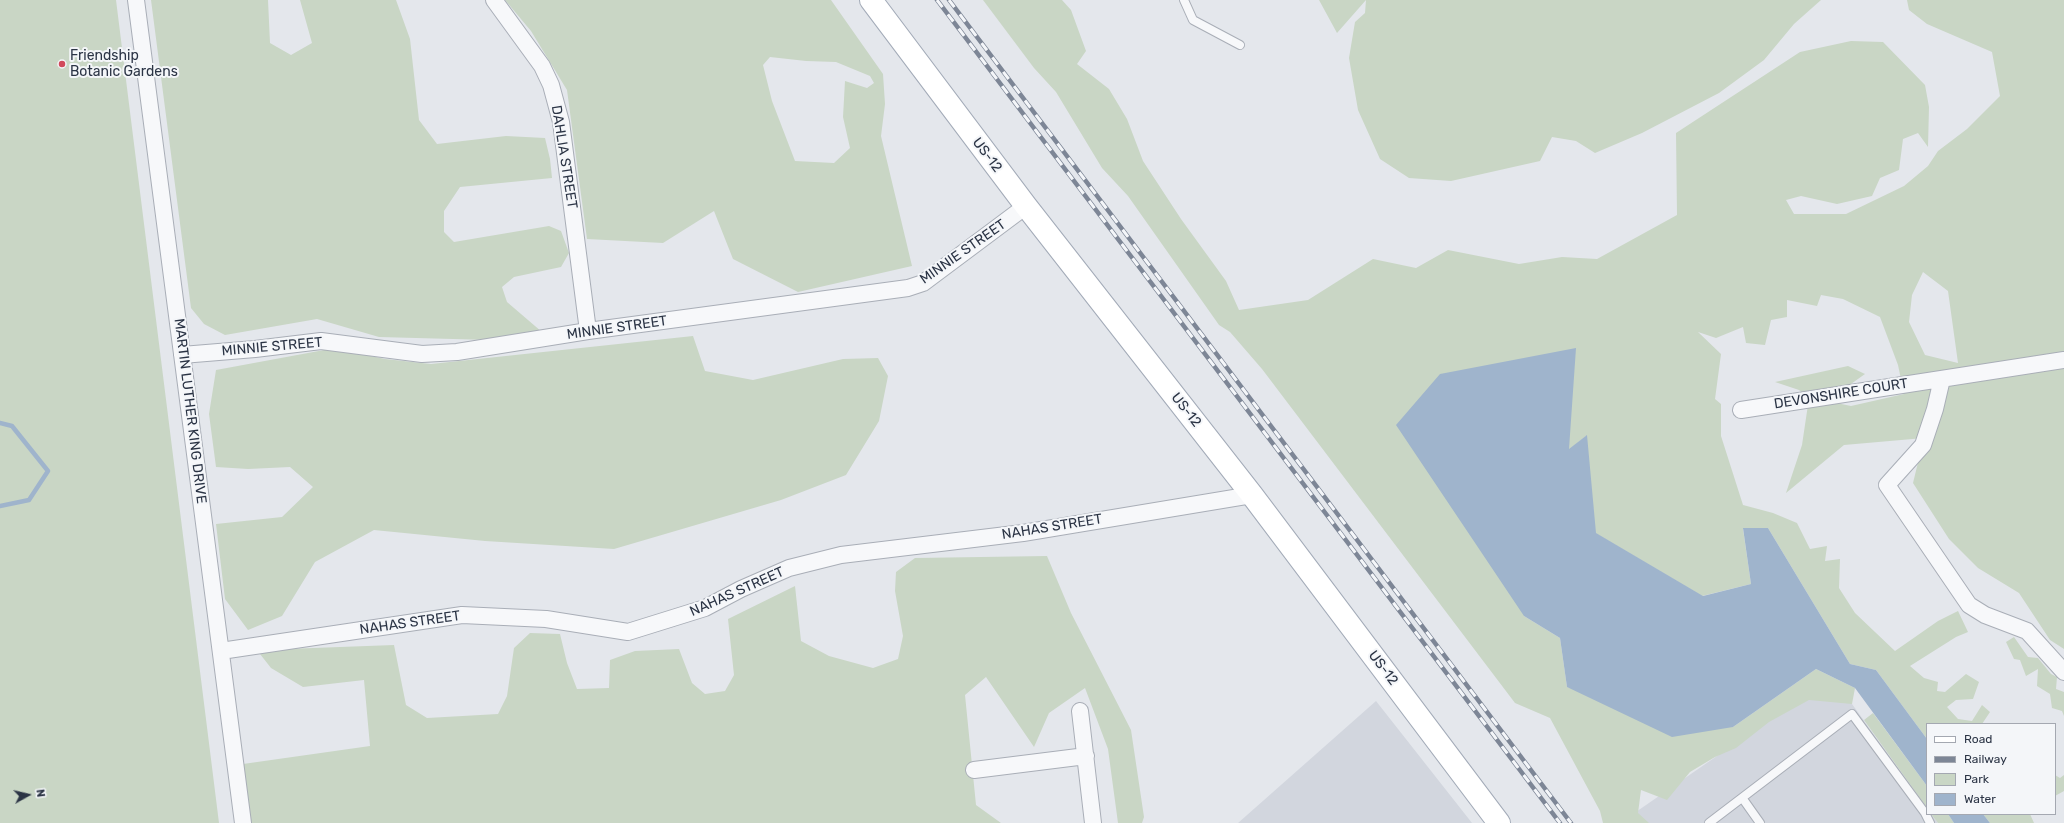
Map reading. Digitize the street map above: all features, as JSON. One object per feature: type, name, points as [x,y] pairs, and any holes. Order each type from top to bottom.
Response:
[{"type":"main road","name":"US-12","points":[[871,0],[1026,206],[1252,495],[1499,823]]},
{"type":"street","name":"MARTIN LUTHER KING DRIVE","points":[[136,0],[243,823]]},
{"type":"street","name":"DAHLIA STREET","points":[[494,0],[542,66],[551,85],[561,122],[588,331]]},
{"type":"street","name":"MINNIE STREET","points":[[182,355],[255,349],[321,341],[422,354],[457,352],[588,331],[908,288],[923,283],[1026,206]]},
{"type":"street","name":"DEVONSHIRE COURT","points":[[1740,410],[2064,360]]},
{"type":"street","points":[[1942,379],[1936,409],[1923,445],[1886,485],[1970,605],[1985,615],[2027,631],[2064,672]]},
{"type":"street","name":"NAHAS STREET","points":[[221,651],[462,615],[546,619],[628,632],[706,608],[741,589],[789,568],[841,555],[1023,533],[1252,495]]},
{"type":"street","points":[[1080,711],[1093,823]]},
{"type":"street","points":[[974,770],[1086,756]]},
{"type":"lane","points":[[1184,0],[1194,20],[1240,45]]},
{"type":"lane","points":[[1709,823],[1852,714],[1930,823]]},
{"type":"lane","points":[[1743,798],[1760,823]]},
{"type":"shaded area","points":[[1824,682],[1852,704],[1926,807],[1926,815],[1932,815],[1938,823],[1620,823]]},
{"type":"shaded area","points":[[1376,701],[1472,823],[1238,823]]},
{"type":"green space","points":[[0,0],[116,0],[219,823],[0,823]]},
{"type":"green space","points":[[151,0],[268,0],[270,43],[291,55],[312,43],[300,0],[396,0],[410,39],[419,120],[437,144],[506,136],[545,138],[550,159],[552,178],[460,187],[444,211],[444,232],[454,242],[549,226],[561,231],[569,253],[561,267],[514,277],[502,287],[507,302],[542,332],[490,340],[379,337],[317,319],[225,335],[204,324],[191,308]]},
{"type":"green space","points":[[505,0],[831,0],[883,74],[885,104],[881,136],[912,266],[798,292],[733,259],[714,211],[663,243],[587,239],[567,90],[531,31]],"holes":[[[770,57],[806,61],[836,62],[870,76],[874,83],[867,88],[845,81],[843,117],[850,148],[834,163],[795,161],[772,101],[763,65]]]},
{"type":"green space","points":[[983,0],[1062,0],[1071,10],[1086,51],[1077,64],[1109,89],[1127,119],[1143,161],[1181,219],[1226,281],[1239,310],[1308,300],[1373,259],[1416,268],[1448,250],[1519,264],[1562,257],[1597,259],[1677,215],[1676,133],[1800,52],[1851,41],[1883,42],[1925,85],[1929,107],[1928,147],[1918,133],[1903,139],[1899,170],[1880,178],[1872,196],[1837,204],[1801,196],[1786,200],[1794,214],[1846,214],[1904,186],[1928,166],[1938,151],[1967,129],[2000,96],[1992,52],[1927,24],[1909,10],[1907,0],[2064,0],[2064,649],[2050,640],[2019,593],[1978,568],[1949,539],[1913,483],[1924,438],[1844,445],[1786,493],[1802,445],[1809,398],[1799,390],[1775,382],[1848,366],[1865,374],[1827,401],[1851,406],[1904,394],[1898,365],[1880,317],[1843,299],[1821,295],[1817,306],[1787,300],[1787,317],[1771,320],[1765,345],[1746,343],[1743,327],[1716,338],[1698,332],[1721,354],[1715,399],[1721,404],[1721,436],[1743,505],[1773,513],[1797,523],[1810,549],[1827,546],[1825,561],[1840,559],[1839,588],[1855,613],[1895,651],[1938,621],[1958,611],[1968,632],[1956,637],[1910,666],[1924,678],[1938,682],[1937,691],[1945,692],[1966,674],[1979,682],[1973,699],[1956,700],[1947,707],[1958,719],[1972,721],[1982,705],[1990,712],[1983,723],[1926,723],[1926,738],[1876,670],[1850,664],[1768,528],[1743,529],[1751,584],[1702,596],[1595,533],[1586,436],[1569,450],[1524,616],[1560,638],[1567,687],[1733,727],[1816,669],[1855,688],[1852,704],[1809,700],[1769,722],[1736,748],[1715,757],[1690,772],[1667,800],[1641,790],[1638,813],[1649,823],[1603,823],[1600,811],[1550,718],[1515,703],[1262,369],[1230,332],[1219,325],[1128,196],[1102,168],[1056,92],[1034,68]],"holes":[[[1923,272],[1948,291],[1958,363],[1925,355],[1909,322],[1912,295]]]},
{"type":"green space","points":[[1319,0],[1366,0],[1337,33]]},
{"type":"green space","points":[[1366,0],[1821,0],[1794,24],[1764,60],[1719,93],[1642,133],[1595,153],[1576,141],[1552,137],[1540,161],[1451,181],[1409,178],[1380,159],[1358,110],[1349,58],[1355,22],[1365,13]]},
{"type":"green space","points":[[693,336],[705,371],[753,380],[843,359],[878,358],[888,376],[879,421],[846,475],[781,500],[614,549],[485,541],[374,530],[315,562],[282,616],[248,630],[225,599],[216,524],[282,517],[313,487],[290,467],[248,469],[216,467],[209,414],[216,370],[335,348],[385,359],[431,364]]},
{"type":"green space","points":[[1047,556],[1071,613],[1131,730],[1144,817],[1142,823],[1118,823],[1108,749],[1085,688],[1049,713],[1034,747],[986,677],[965,695],[976,805],[1001,823],[251,823],[243,764],[370,746],[364,680],[303,687],[271,668],[260,654],[286,649],[394,645],[406,705],[427,718],[498,714],[507,696],[514,648],[530,633],[560,634],[567,663],[577,689],[609,688],[610,660],[635,651],[679,649],[692,683],[705,694],[725,691],[734,675],[728,619],[795,586],[801,641],[829,656],[873,668],[898,659],[903,636],[895,591],[896,572],[915,558]]},
{"type":"green space","points":[[2014,637],[2028,657],[2038,658],[2051,674],[2057,677],[2056,689],[2064,692],[2064,716],[2062,711],[2052,708],[2050,694],[2037,686],[2038,669],[2026,676],[2020,660],[2014,659],[2006,642]]},
{"type":"green space","points":[[1873,713],[1926,785],[1926,807],[1864,720]]},
{"type":"green space","points":[[2064,775],[2064,791],[2056,795],[2056,776],[2060,778]]},
{"type":"green space","points":[[1932,815],[1949,815],[1954,823],[1938,823]]},
{"type":"green space","points":[[1984,815],[2030,815],[2034,823],[1990,823]]},
{"type":"water","points":[[1576,348],[1569,449],[1587,435],[1596,533],[1703,596],[1751,584],[1743,528],[1768,528],[1850,664],[1876,670],[1926,738],[1926,785],[1855,688],[1816,669],[1733,727],[1672,737],[1567,687],[1560,638],[1524,616],[1396,425],[1440,374]]},
{"type":"water","points":[[1949,815],[1984,815],[1990,823],[1954,823]]},
{"type":"waterway","points":[[0,423],[12,426],[48,471],[29,500],[0,506]]},
{"type":"railway","points":[[937,0],[1560,823]]},
{"type":"railway","points":[[949,0],[1571,823]]},
{"type":"place","name":"Friendship Botanic Gardens","points":[[62,64]]}]
